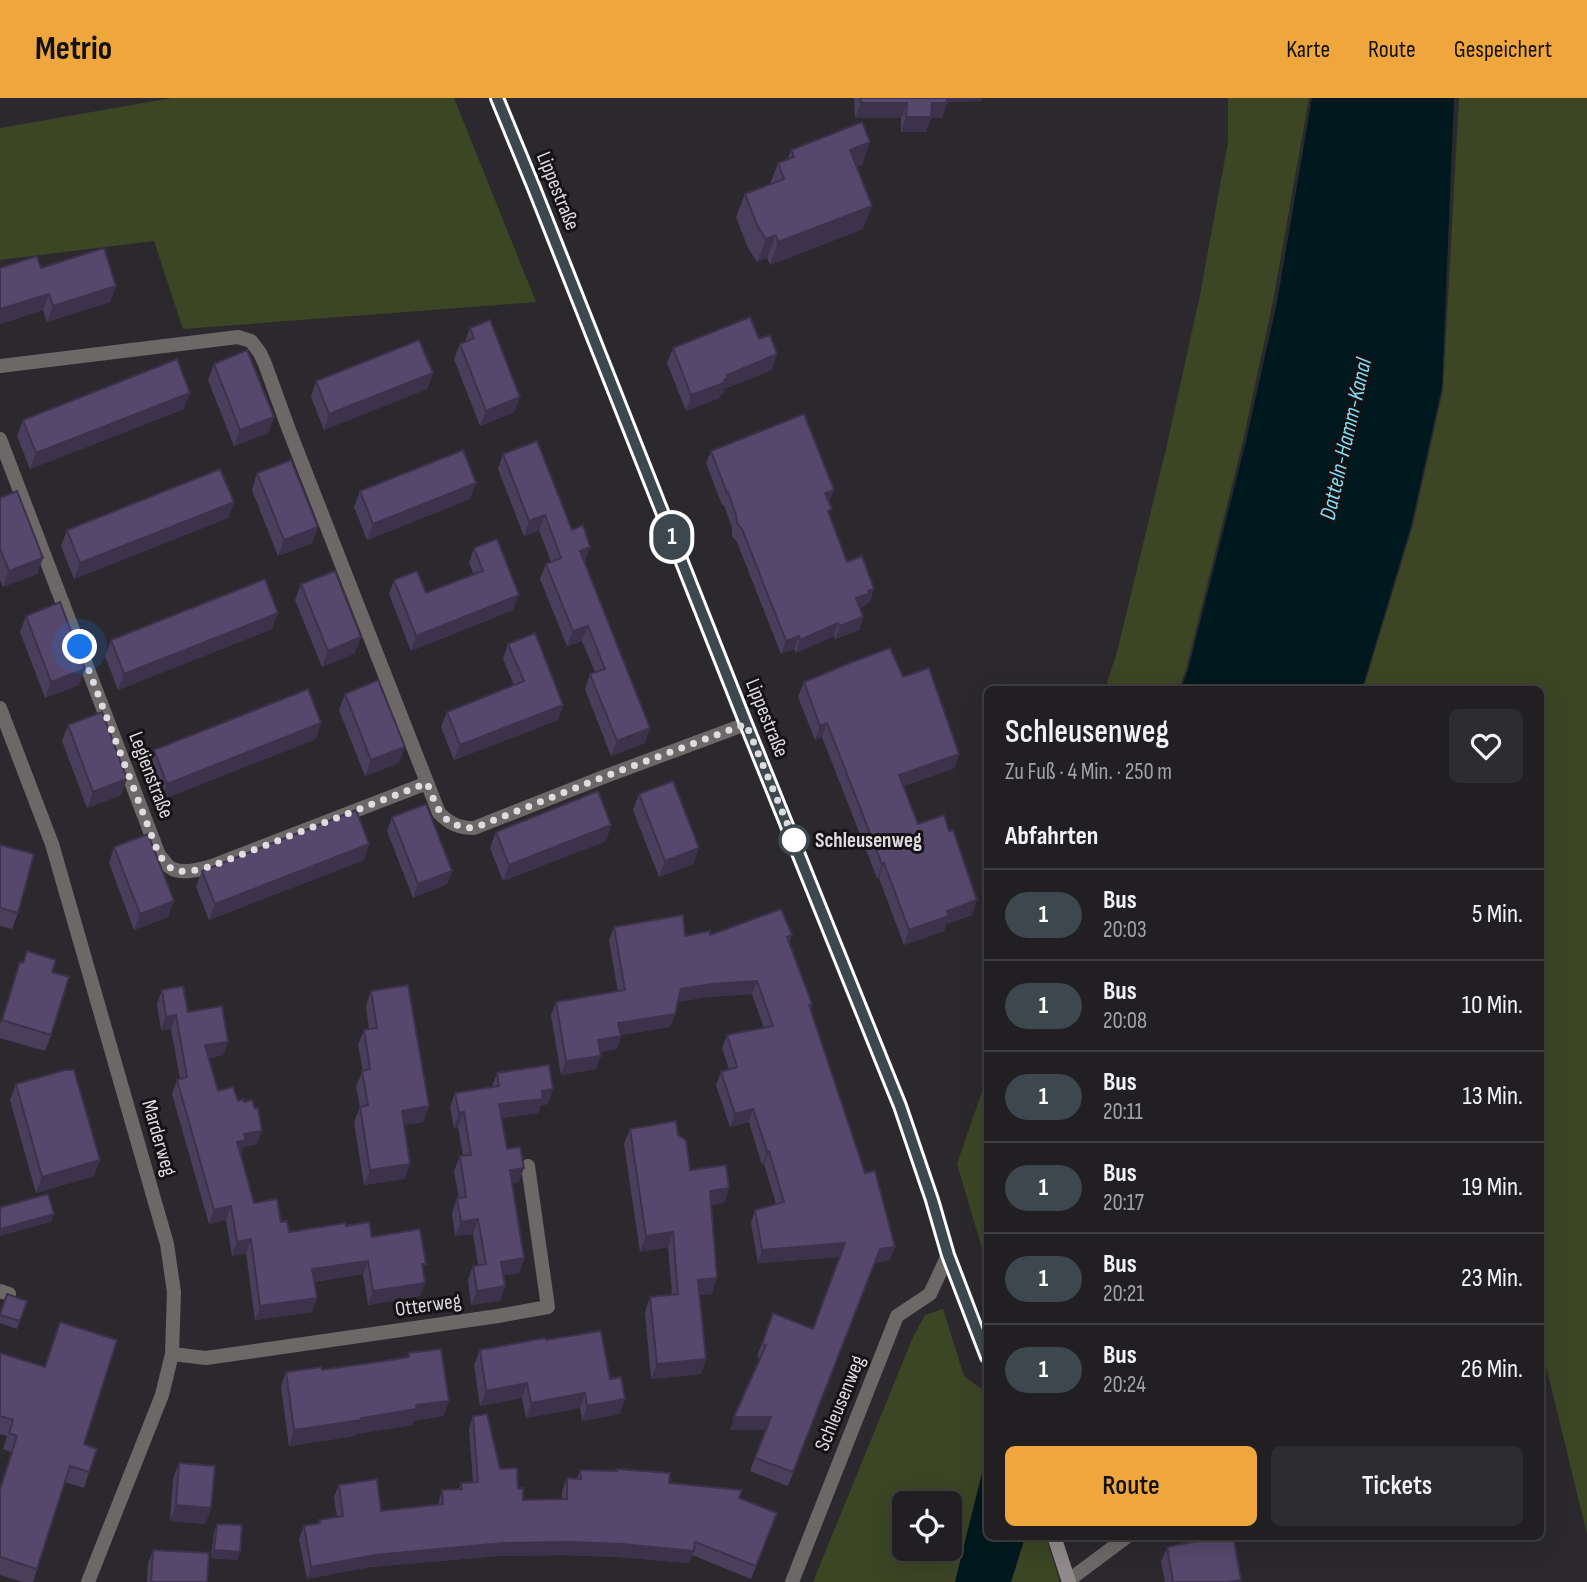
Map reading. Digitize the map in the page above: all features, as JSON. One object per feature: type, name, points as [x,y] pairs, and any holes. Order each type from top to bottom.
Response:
[{"type":"main road","name":"Lippestraße","points":[[497,98],[900,1106],[948,1255],[984,1348]]},
{"type":"main road","points":[[1055,1540],[1069,1581]]},
{"type":"street","points":[[0,366],[238,337],[251,341],[265,364],[439,813],[456,826],[474,828],[746,724]]},
{"type":"street","name":"Legienstraße","points":[[0,439],[159,855],[171,869],[197,870],[212,866],[427,783]]},
{"type":"street","name":"Marderweg","points":[[0,708],[52,844],[167,1244],[174,1292],[172,1354],[162,1395],[88,1582]]},
{"type":"street","name":"Otterweg","points":[[172,1354],[206,1358],[548,1307],[528,1166]]},
{"type":"street","name":"Schleusenweg","points":[[792,1582],[897,1316],[930,1294],[948,1255]]},
{"type":"street","points":[[1069,1581],[1123,1540]]},
{"type":"green space","points":[[172,98],[454,98],[536,302],[183,329],[154,241],[0,260],[0,128]]},
{"type":"green space","points":[[1228,98],[1309,98],[1273,301],[1243,441],[1186,669],[1180,686],[1106,686],[1117,652],[1166,449],[1200,295],[1228,142]]},
{"type":"green space","points":[[1459,98],[1587,98],[1587,1534],[1544,1362],[1544,686],[1364,686],[1413,525],[1443,390]]},
{"type":"green space","points":[[984,1086],[984,1255],[957,1164]]},
{"type":"green space","points":[[943,1309],[964,1376],[984,1391],[984,1465],[962,1554],[962,1491],[892,1491],[892,1561],[960,1561],[955,1582],[813,1582],[913,1337],[925,1315]]},
{"type":"green space","points":[[1024,1540],[1047,1540],[1060,1582],[1011,1582]]},
{"type":"water","name":"Datteln-Hamm-Kanal","points":[[1312,98],[1454,98],[1442,387],[1411,526],[1363,686],[1182,686],[1246,441],[1277,302]]},
{"type":"water","points":[[984,1465],[984,1540],[1024,1540],[1011,1582],[955,1582]]},
{"type":"building","points":[[860,98],[947,98],[947,103],[932,103],[931,117],[906,117],[907,103],[861,103]]},
{"type":"building","points":[[862,122],[870,142],[850,150],[872,206],[778,242],[776,235],[766,239],[757,225],[745,194],[784,179],[778,163],[794,157],[791,150]]},
{"type":"building","points":[[104,248],[116,286],[53,306],[49,294],[0,309],[0,268],[37,256],[41,268]]},
{"type":"building","points":[[750,317],[759,339],[770,335],[777,354],[727,375],[724,383],[691,395],[673,348]]},
{"type":"building","points":[[490,320],[520,397],[486,411],[460,344],[474,338],[470,328]]},
{"type":"building","points":[[419,340],[433,373],[329,414],[316,381]]},
{"type":"building","points":[[247,350],[274,417],[240,430],[214,364]]},
{"type":"building","points":[[177,359],[190,393],[36,453],[23,420]]},
{"type":"building","points":[[804,414],[834,490],[825,493],[832,509],[828,511],[847,562],[862,556],[874,589],[868,591],[869,594],[856,598],[863,617],[840,626],[838,623],[800,640],[799,636],[786,641],[742,529],[737,523],[711,451]]},
{"type":"building","points":[[537,441],[572,530],[583,525],[590,547],[580,551],[650,728],[617,741],[590,674],[605,669],[588,626],[573,631],[546,564],[561,558],[545,515],[529,521],[503,454]]},
{"type":"building","points":[[463,450],[476,483],[373,524],[360,491]]},
{"type":"building","points":[[291,460],[318,527],[284,540],[257,473]]},
{"type":"building","points":[[220,469],[234,502],[80,563],[67,530]]},
{"type":"building","points":[[17,491],[43,558],[9,571],[0,549],[0,498]]},
{"type":"building","points":[[497,539],[519,595],[416,636],[394,580],[417,571],[426,593],[483,571],[474,548]]},
{"type":"building","points":[[335,571],[361,637],[328,651],[301,584]]},
{"type":"building","points":[[265,579],[278,613],[124,674],[111,640]]},
{"type":"building","points":[[60,602],[85,669],[51,682],[26,616]]},
{"type":"building","points":[[535,633],[563,705],[460,745],[447,712],[524,681],[508,644]]},
{"type":"building","points":[[890,648],[903,677],[929,668],[959,754],[899,775],[918,824],[944,815],[949,831],[953,830],[977,900],[947,911],[949,916],[909,930],[827,723],[820,726],[804,682]]},
{"type":"building","points":[[378,680],[405,747],[371,760],[345,694]]},
{"type":"building","points":[[308,689],[321,723],[167,784],[154,750]]},
{"type":"building","points":[[102,712],[127,779],[93,792],[68,725]]},
{"type":"building","points":[[673,781],[699,848],[665,861],[639,794]]},
{"type":"building","points":[[598,791],[611,825],[509,865],[496,832]]},
{"type":"building","points":[[426,804],[452,871],[418,884],[392,817]]},
{"type":"building","points":[[356,810],[369,844],[215,904],[202,871]]},
{"type":"building","points":[[148,834],[174,901],[140,914],[114,847]]},
{"type":"building","points":[[0,845],[34,854],[18,913],[0,908]]},
{"type":"building","points":[[781,909],[792,935],[787,937],[812,1004],[809,1005],[865,1173],[875,1171],[895,1247],[880,1249],[793,1472],[755,1458],[771,1417],[734,1417],[766,1345],[762,1344],[773,1313],[813,1329],[845,1243],[762,1250],[755,1210],[784,1202],[753,1109],[735,1114],[721,1072],[737,1067],[727,1035],[773,1026],[757,981],[681,989],[675,1014],[618,1023],[621,1036],[598,1040],[601,1056],[566,1061],[556,1002],[625,990],[614,927],[683,915],[685,936],[710,931],[710,935]]},
{"type":"building","points":[[27,951],[56,960],[52,972],[69,977],[51,1035],[2,1020],[20,962],[23,963]]},
{"type":"building","points":[[408,985],[429,1106],[402,1111],[410,1164],[370,1170],[360,1107],[368,1105],[362,1071],[370,1069],[364,1030],[377,1028],[371,991]]},
{"type":"building","points":[[183,986],[188,1012],[222,1006],[228,1042],[205,1045],[218,1091],[233,1087],[238,1101],[252,1100],[255,1109],[258,1108],[262,1131],[244,1134],[246,1140],[237,1142],[254,1203],[277,1199],[281,1222],[287,1221],[289,1232],[369,1222],[372,1237],[420,1229],[426,1264],[422,1264],[425,1283],[373,1291],[368,1261],[312,1269],[317,1298],[260,1306],[251,1239],[237,1242],[231,1206],[214,1210],[177,1080],[187,1077],[176,1015],[166,1017],[162,990]]},
{"type":"building","points":[[549,1065],[553,1089],[542,1091],[543,1099],[499,1104],[507,1149],[520,1147],[524,1168],[510,1170],[524,1258],[501,1262],[505,1286],[477,1291],[473,1266],[486,1264],[478,1219],[461,1222],[457,1198],[466,1197],[460,1156],[471,1155],[464,1112],[459,1113],[455,1093],[499,1086],[497,1073]]},
{"type":"building","points":[[65,1070],[74,1070],[100,1160],[42,1177],[16,1084]]},
{"type":"building","points":[[676,1121],[678,1135],[686,1140],[690,1170],[726,1165],[729,1188],[710,1191],[717,1278],[698,1280],[706,1359],[657,1364],[650,1297],[678,1294],[673,1232],[646,1236],[630,1129]]},
{"type":"building","points":[[48,1194],[54,1214],[0,1229],[1,1207]]},
{"type":"building","points":[[7,1294],[27,1301],[20,1321],[0,1315]]},
{"type":"building","points":[[60,1322],[117,1340],[84,1444],[97,1449],[89,1472],[70,1466],[37,1569],[0,1557],[0,1490],[17,1436],[9,1433],[13,1420],[0,1416],[0,1353],[45,1367]]},
{"type":"building","points":[[601,1331],[610,1379],[621,1377],[625,1399],[587,1406],[585,1393],[531,1403],[527,1383],[486,1391],[480,1350]]},
{"type":"building","points":[[441,1349],[449,1401],[416,1405],[417,1409],[361,1420],[294,1430],[286,1372],[321,1367],[322,1370],[391,1360],[409,1357],[409,1353]]},
{"type":"building","points":[[487,1414],[500,1469],[517,1468],[518,1489],[523,1488],[523,1500],[567,1499],[567,1478],[581,1479],[580,1470],[617,1469],[670,1473],[669,1483],[742,1490],[739,1498],[777,1513],[756,1566],[695,1542],[694,1551],[570,1542],[503,1543],[375,1555],[311,1567],[304,1526],[343,1516],[339,1485],[377,1479],[381,1511],[443,1504],[442,1490],[462,1489],[461,1483],[478,1482],[473,1416]]},
{"type":"building","points":[[179,1463],[215,1466],[211,1508],[176,1505]]},
{"type":"building","points":[[217,1524],[242,1525],[240,1552],[214,1550]]},
{"type":"building","points":[[1203,1540],[1234,1540],[1241,1580],[1173,1582],[1167,1547]]},
{"type":"building","points":[[153,1550],[209,1553],[207,1582],[151,1582]]},
{"type":"bus line","name":"1","points":[[497,98],[900,1106],[948,1255],[984,1349]]},
{"type":"place","name":"Schleusenweg","points":[[794,840]]},
{"type":"route","points":[[80,647],[159,855],[171,869],[197,870],[212,866],[427,783],[439,813],[447,821],[456,826],[474,828],[746,724],[794,840]]}]
